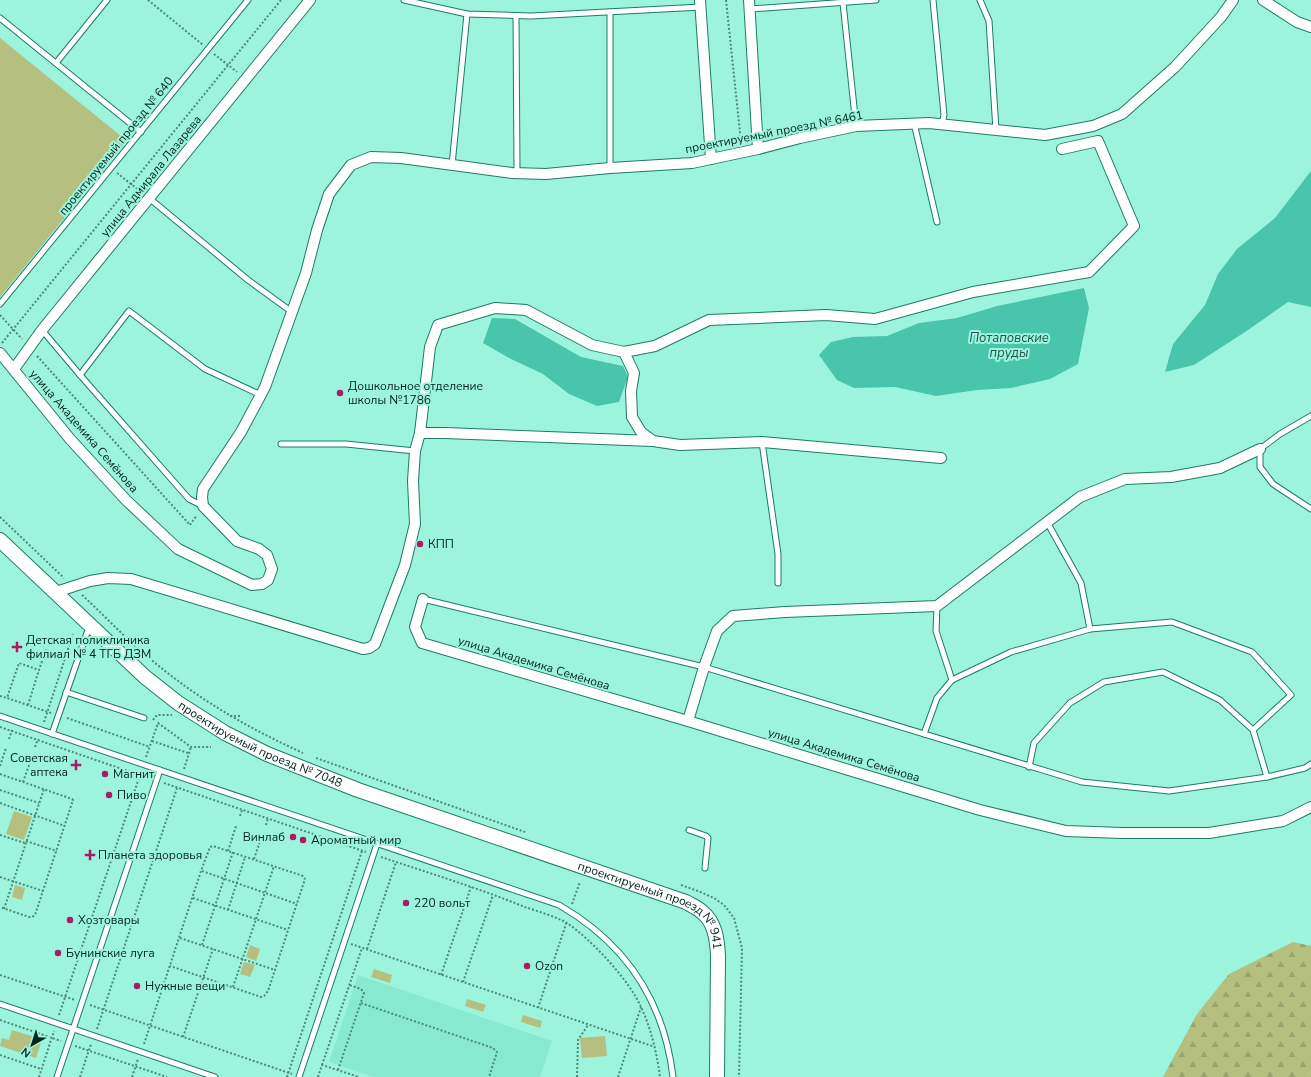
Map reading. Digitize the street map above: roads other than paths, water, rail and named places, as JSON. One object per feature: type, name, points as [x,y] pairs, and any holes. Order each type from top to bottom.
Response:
[{"type":"main road","name":"проектируемый проезд № 7048","points":[[0,540],[145,676],[201,720],[266,754],[358,790],[572,863]]},
{"type":"main road","name":"проектируемый проезд № 941","points":[[572,863],[686,902],[702,912],[710,921],[717,940],[718,955],[716,1077]]},
{"type":"street","name":"улица Адмирала Лазарева","points":[[14,369],[42,330],[310,0]]},
{"type":"street","name":"проектируемый проезд № 6461","points":[[203,502],[203,489],[241,432],[265,387],[306,273],[317,230],[329,194],[351,165],[371,158],[401,158],[452,165],[546,174],[692,163],[711,160],[856,126],[914,123],[942,124],[1045,135],[1093,126],[1122,114],[1175,67],[1221,17],[1233,0]]},
{"type":"street","points":[[1263,0],[1297,22],[1311,28]]},
{"type":"street","points":[[700,4],[711,160]]},
{"type":"street","points":[[749,4],[758,149]]},
{"type":"street","points":[[56,592],[90,581],[108,578],[131,579],[363,649],[369,648],[375,644],[405,565],[415,524],[413,481],[415,451],[420,433],[430,347],[438,325],[495,308],[526,310],[592,345],[624,352],[655,346],[710,320],[826,315],[875,320],[973,292],[1089,272],[1134,226],[1098,141],[1062,149]]},
{"type":"street","points":[[624,352],[634,373],[632,417],[641,432],[653,441]]},
{"type":"street","name":"улица Академика Семёнова","points":[[0,353],[70,439],[126,500],[178,549],[252,585],[262,584],[268,580],[272,569],[267,555],[259,549],[237,541],[203,502]]},
{"type":"street","points":[[420,433],[653,441],[680,445],[762,442],[941,458]]},
{"type":"street","points":[[688,721],[704,667],[717,631],[733,616],[785,612],[936,606],[1080,498],[1126,479],[1171,477],[1220,468],[1260,449]]},
{"type":"street","name":"улица Академика Семёнова","points":[[423,599],[415,627],[422,643],[688,721],[980,810],[1066,831],[1122,833],[1209,833],[1283,821],[1311,808]]},
{"type":"lane","points":[[56,64],[107,0]]},
{"type":"lane","name":"проектируемый проезд № 640","points":[[0,304],[248,0]]},
{"type":"lane","points":[[404,0],[467,14],[516,16],[610,12],[700,4]]},
{"type":"lane","points":[[749,4],[843,3],[876,0]]},
{"type":"lane","points":[[933,0],[944,115],[942,124]]},
{"type":"lane","points":[[980,0],[989,21],[996,130]]},
{"type":"lane","points":[[843,3],[856,126]]},
{"type":"lane","points":[[610,12],[610,168]]},
{"type":"lane","points":[[452,165],[467,14]]},
{"type":"lane","points":[[516,16],[517,172]]},
{"type":"lane","points":[[0,18],[141,132]]},
{"type":"lane","points":[[914,123],[937,222]]},
{"type":"lane","points":[[149,198],[248,280],[292,312]]},
{"type":"lane","points":[[80,375],[129,311],[205,368],[261,395]]},
{"type":"lane","points":[[42,330],[189,498],[203,502]]},
{"type":"lane","points":[[1311,416],[1280,434],[1260,449],[1260,467],[1273,484],[1311,509]]},
{"type":"lane","points":[[762,442],[778,554],[778,583]]},
{"type":"lane","points":[[281,444],[346,444],[415,451]]},
{"type":"lane","points":[[1047,522],[1081,583],[1090,629]]},
{"type":"lane","points":[[423,599],[704,667],[1082,782],[1169,790],[1267,777],[1305,768],[1311,764]]},
{"type":"lane","points":[[936,606],[936,631],[952,680]]},
{"type":"lane","points":[[924,734],[937,698],[952,680],[1011,652],[1090,629],[1172,622],[1252,652],[1291,695],[1253,730]]},
{"type":"lane","points":[[52,734],[89,624]]},
{"type":"lane","points":[[1029,766],[1034,743],[1070,703],[1104,682],[1163,672],[1220,700],[1253,730],[1267,777]]},
{"type":"lane","points":[[66,692],[144,718]]},
{"type":"lane","points":[[0,716],[559,905],[588,924],[615,949],[645,988],[663,1028],[672,1063],[673,1077]]},
{"type":"lane","points":[[57,1077],[160,770]]},
{"type":"lane","points":[[689,830],[708,838],[705,868]]},
{"type":"lane","points":[[299,1077],[378,844]]},
{"type":"lane","points":[[0,1004],[215,1077]]},
{"type":"water","points":[[1311,171],[1311,307],[1288,302],[1194,365],[1165,372],[1173,344],[1205,305],[1218,274],[1237,249],[1275,218]]},
{"type":"water","name":"Потаповские пруды","points":[[1084,288],[1089,308],[1078,364],[1050,379],[1011,388],[977,390],[936,396],[895,387],[854,388],[837,380],[819,355],[831,342],[853,337],[887,336],[919,323],[957,318],[997,306]]},
{"type":"water","points":[[492,318],[515,319],[581,357],[623,366],[628,377],[619,402],[597,406],[569,394],[543,374],[509,358],[483,343]]},
{"type":"place","name":"Дошкольное отделение школы №1786","points":[[340,393]]},
{"type":"place","name":"КПП","points":[[420,544]]},
{"type":"place","name":"Детская поликлиника филиал № 4 ТГБ ДЗМ","points":[[17,647]]},
{"type":"place","name":"Советская аптека","points":[[76,765]]},
{"type":"place","name":"Магнит","points":[[105,774]]},
{"type":"place","name":"Пиво","points":[[109,795]]},
{"type":"place","name":"Винлаб","points":[[293,837]]},
{"type":"place","name":"Ароматный мир","points":[[303,840]]},
{"type":"place","name":"Планета здоровья","points":[[90,855]]},
{"type":"place","name":"220 вольт","points":[[406,903]]},
{"type":"place","name":"Хозтовары","points":[[70,920]]},
{"type":"place","name":"Бунинские луга","points":[[58,953]]},
{"type":"place","name":"Ozon","points":[[527,966]]},
{"type":"place","name":"Нужные вещи","points":[[137,986]]}]
